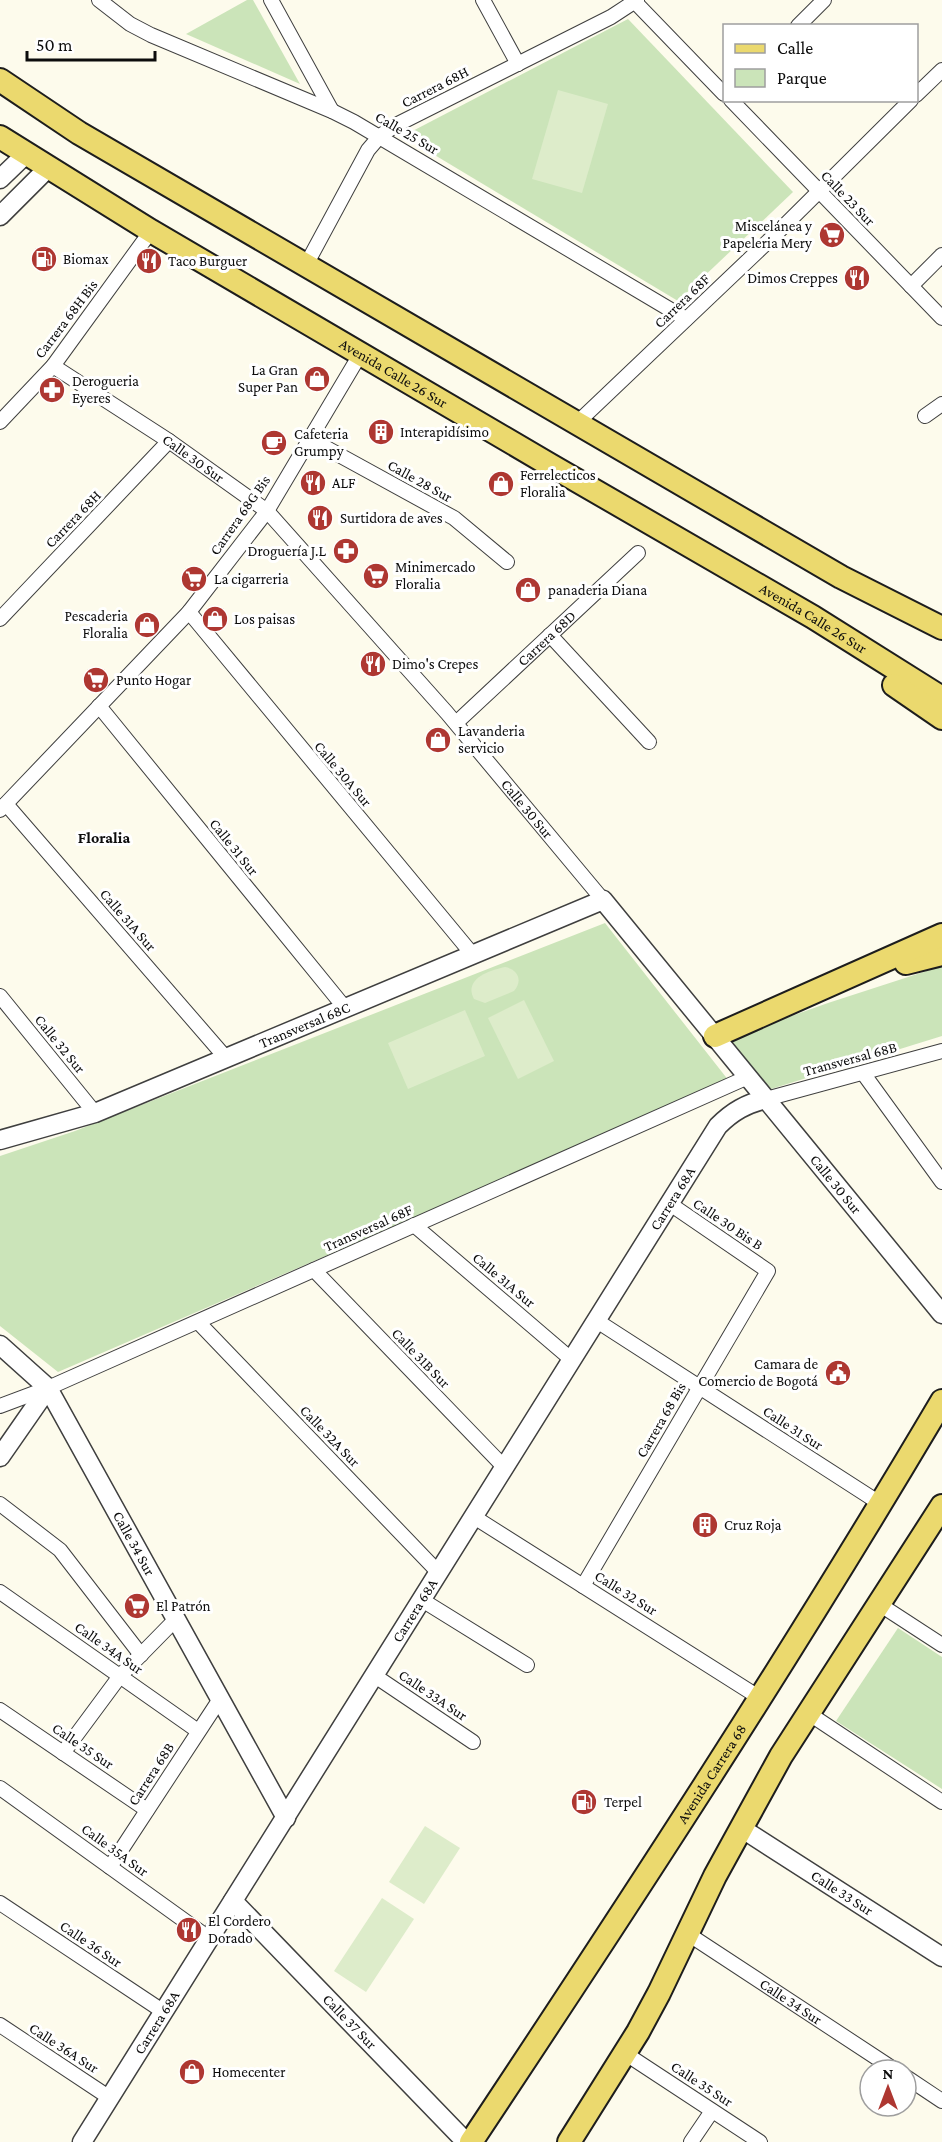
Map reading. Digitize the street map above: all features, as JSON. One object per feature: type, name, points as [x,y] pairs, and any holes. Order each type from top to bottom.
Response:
[{"type":"main road","points":[[0,80],[79,133],[841,577],[942,628]]},
{"type":"main road","name":"Avenida Calle 26 Sur","points":[[0,137],[151,231],[671,536],[813,616],[942,698]]},
{"type":"main road","points":[[671,536],[791,620],[942,718]]},
{"type":"main road","points":[[715,1036],[942,935]]},
{"type":"main road","points":[[823,989],[942,954]]},
{"type":"main road","name":"Avenida Carrera 68","points":[[471,2142],[644,1880],[760,1698],[881,1504],[942,1401]]},
{"type":"main road","points":[[569,2142],[626,2054],[659,1994],[741,1828],[781,1756],[942,1506]]},
{"type":"street","name":"Calle 25 Sur","points":[[99,0],[130,24],[151,35],[332,111],[380,136],[686,319]]},
{"type":"street","points":[[271,0],[332,111]]},
{"type":"street","points":[[483,0],[518,64]]},
{"type":"street","points":[[800,24],[824,0]]},
{"type":"street","points":[[636,1],[723,93]]},
{"type":"street","name":"Carrera 68H","points":[[306,265],[368,150],[380,136],[396,125],[611,17],[636,1]]},
{"type":"street","points":[[918,93],[942,70]]},
{"type":"street","name":"Calle 23 Sur","points":[[732,102],[942,318]]},
{"type":"street","name":"Carrera 68F","points":[[577,423],[909,102]]},
{"type":"street","points":[[0,180],[26,154]]},
{"type":"street","points":[[0,216],[48,168]]},
{"type":"street","name":"Carrera 68H Bis","points":[[0,422],[53,366],[151,231]]},
{"type":"street","points":[[911,286],[942,255]]},
{"type":"street","name":"Carrera 68G Bis","points":[[3,807],[189,612],[267,511],[361,353]]},
{"type":"street","name":"Calle 30 Sur","points":[[53,366],[169,441],[267,511],[456,723],[942,1314]]},
{"type":"street","points":[[925,416],[942,404]]},
{"type":"street","name":"Calle 28 Sur","points":[[310,439],[454,518],[507,562]]},
{"type":"street","name":"Carrera 68H","points":[[0,619],[169,441]]},
{"type":"street","name":"Carrera 68D","points":[[456,723],[638,553]]},
{"type":"street","name":"Calle 30A Sur","points":[[189,612],[473,955]]},
{"type":"street","points":[[550,635],[649,742]]},
{"type":"street","name":"Calle 31 Sur","points":[[99,706],[345,1008]]},
{"type":"street","name":"Calle 31A Sur","points":[[3,807],[226,1058]]},
{"type":"street","name":"Transversal 68C","points":[[0,1140],[95,1113],[603,900]]},
{"type":"street","name":"Calle 32 Sur","points":[[0,996],[95,1113]]},
{"type":"street","name":"Transversal 68B","points":[[766,1099],[942,1051]]},
{"type":"street","points":[[863,1073],[936,1162],[942,1182]]},
{"type":"street","name":"Transversal 68F","points":[[0,1406],[48,1388],[748,1077]]},
{"type":"street","name":"Carrera 68A","points":[[82,2142],[724,1120],[742,1107],[766,1099]]},
{"type":"street","name":"Calle 30 Bis B","points":[[670,1204],[768,1271]]},
{"type":"street","name":"Calle 31A Sur","points":[[414,1226],[572,1360]]},
{"type":"street","name":"Calle 31B Sur","points":[[314,1270],[505,1468]]},
{"type":"street","name":"Carrera 68 Bis","points":[[583,1586],[768,1271]]},
{"type":"street","name":"Calle 31 Sur","points":[[597,1321],[881,1504]]},
{"type":"street","name":"Calle 32A Sur","points":[[198,1322],[439,1573]]},
{"type":"street","name":"Calle 34 Sur","points":[[0,1345],[48,1388],[286,1818]]},
{"type":"street","points":[[0,1457],[48,1388]]},
{"type":"street","points":[[0,1504],[60,1550],[141,1655]]},
{"type":"street","name":"Calle 32 Sur","points":[[474,1517],[760,1698]]},
{"type":"street","name":"Calle 34A Sur","points":[[0,1592],[198,1731]]},
{"type":"street","points":[[422,1600],[526,1665]]},
{"type":"street","points":[[879,1604],[942,1646]]},
{"type":"street","points":[[63,1753],[120,1676],[176,1619]]},
{"type":"street","name":"Calle 33A Sur","points":[[375,1676],[473,1742]]},
{"type":"street","name":"Carrera 68B","points":[[110,1867],[220,1699]]},
{"type":"street","name":"Calle 35 Sur","points":[[0,1710],[147,1810]]},
{"type":"street","points":[[808,1713],[942,1802]]},
{"type":"street","name":"Calle 35A Sur","points":[[0,1788],[210,1939]]},
{"type":"street","name":"Calle 33 Sur","points":[[741,1828],[942,1957]]},
{"type":"street","name":"Calle 37 Sur","points":[[233,1901],[466,2142]]},
{"type":"street","name":"Calle 36 Sur","points":[[0,1903],[164,2012]]},
{"type":"street","name":"Calle 34 Sur","points":[[688,1934],[877,2058]]},
{"type":"street","name":"Calle 36A Sur","points":[[0,2025],[110,2098]]},
{"type":"street","name":"Calle 35 Sur","points":[[626,2054],[760,2142]]},
{"type":"street","points":[[918,2085],[942,2101]]},
{"type":"street","points":[[691,2142],[712,2111]]},
{"type":"green space","points":[[247,0],[253,0],[300,84],[186,34]]},
{"type":"green space","points":[[628,19],[793,192],[678,301],[403,136]]},
{"type":"green space","points":[[558,90],[608,104],[582,193],[532,179]]},
{"type":"green space","points":[[605,923],[729,1081],[58,1372],[0,1326],[0,1156],[75,1131]]},
{"type":"green space","points":[[942,966],[942,1036],[771,1089],[727,1039],[828,1003]]},
{"type":"green space","points":[[505,967],[513,970],[518,976],[519,980],[514,991],[485,1003],[474,999],[472,986],[475,981],[492,970]]},
{"type":"green space","points":[[524,1000],[554,1061],[518,1079],[488,1018]]},
{"type":"green space","points":[[465,1010],[485,1056],[408,1089],[388,1043]]},
{"type":"green space","points":[[898,1628],[942,1657],[942,1789],[836,1721]]},
{"type":"green space","points":[[425,1826],[460,1848],[424,1904],[389,1882]]},
{"type":"green space","points":[[382,1898],[414,1919],[366,1992],[334,1971]]},
{"type":"place","name":"Miscelánea y Papeleria Mery","points":[[832,235]]},
{"type":"place","name":"Biomax","points":[[44,259]]},
{"type":"place","name":"Taco Burguer","points":[[149,261]]},
{"type":"place","name":"Dimos Creppes","points":[[857,278]]},
{"type":"place","name":"La Gran Super Pan","points":[[317,379]]},
{"type":"place","name":"Derogueria Eyeres","points":[[52,390]]},
{"type":"place","name":"Interapidísimo","points":[[381,432]]},
{"type":"place","name":"Cafeteria Grumpy","points":[[274,443]]},
{"type":"place","name":"ALF","points":[[313,483]]},
{"type":"place","name":"Ferrelecticos Floralia","points":[[501,484]]},
{"type":"place","name":"Surtidora de aves","points":[[320,518]]},
{"type":"place","name":"Droguería J.L","points":[[346,551]]},
{"type":"place","name":"Minimercado Floralia","points":[[376,576]]},
{"type":"place","name":"La cigarreria","points":[[194,579]]},
{"type":"place","name":"panaderia Diana","points":[[528,590]]},
{"type":"place","name":"Los paisas","points":[[215,619]]},
{"type":"place","name":"Pescaderia Floralia","points":[[147,625]]},
{"type":"place","name":"Dimo's Crepes","points":[[373,664]]},
{"type":"place","name":"Punto Hogar","points":[[96,680]]},
{"type":"place","name":"Lavanderia servicio","points":[[438,740]]},
{"type":"place","name":"Camara de Comercio de Bogotá","points":[[838,1373]]},
{"type":"place","name":"Cruz Roja","points":[[705,1525]]},
{"type":"place","name":"El Patrón","points":[[137,1606]]},
{"type":"place","name":"Terpel","points":[[584,1802]]},
{"type":"place","name":"El Cordero Dorado","points":[[189,1930]]},
{"type":"place","name":"Homecenter","points":[[192,2072]]},
{"type":"district","name":"Floralia","points":[[104,837]]}]
